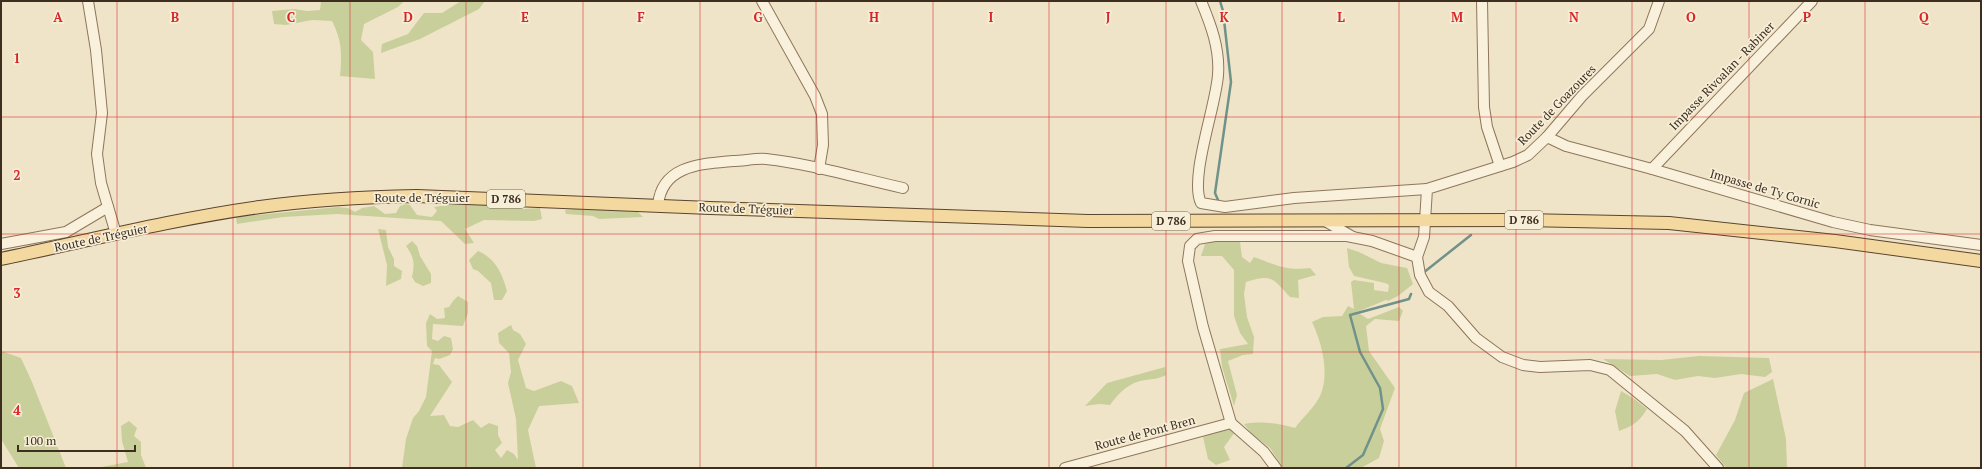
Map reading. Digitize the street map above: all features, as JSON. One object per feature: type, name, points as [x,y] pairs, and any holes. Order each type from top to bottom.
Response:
[{"type":"main road","name":"Route de Tréguier","points":[[1,259],[116,234],[260,207],[376,197],[417,196],[1088,221],[1325,221]]},
{"type":"main road","name":"D 786","points":[[1325,221],[1596,221],[1669,223],[1835,241],[1981,261]]},
{"type":"street","points":[[88,1],[96,50],[102,113],[97,154],[101,182],[116,234]]},
{"type":"street","points":[[762,1],[815,96],[822,114],[823,145],[818,169]]},
{"type":"street","name":"Route de Goazoures","points":[[1201,1],[1217,48],[1218,74],[1202,154],[1198,184],[1199,198],[1201,204],[1225,207],[1294,198],[1427,189],[1522,159],[1546,137],[1582,96],[1649,29],[1659,1]]},
{"type":"street","points":[[1482,1],[1484,107],[1487,127],[1500,166]]},
{"type":"street","name":"Impasse Rivoalan - Rabiner","points":[[1652,169],[1812,1]]},
{"type":"street","name":"Impasse de Ty Cornic","points":[[1546,137],[1566,146],[1652,169],[1832,222],[1870,230],[1981,245]]},
{"type":"street","points":[[658,205],[660,192],[664,185],[676,173],[694,166],[765,159],[903,188]]},
{"type":"street","points":[[1427,189],[1424,237],[1417,257],[1420,275],[1426,289],[1448,306],[1476,338],[1493,352],[1513,362],[1531,366],[1590,365],[1610,370],[1685,431],[1718,468]]},
{"type":"street","points":[[1,244],[66,232],[108,207]]},
{"type":"street","points":[[1325,221],[1355,238]]},
{"type":"street","points":[[1276,468],[1264,452],[1231,423],[1203,327],[1188,260],[1190,246],[1198,239],[1215,236],[1348,236],[1372,241],[1417,257]]},
{"type":"street","name":"Route de Pont Bren","points":[[1065,468],[1231,423]]},
{"type":"green space","points":[[321,1],[404,1],[398,7],[364,24],[361,40],[373,52],[375,79],[340,76],[341,61],[339,41],[332,21],[312,20],[286,25],[274,24],[272,11],[294,9],[307,11],[320,10]]},
{"type":"green space","points":[[461,1],[485,1],[479,9],[420,39],[381,53],[382,44],[408,34],[424,13],[442,13]]},
{"type":"green space","points":[[406,204],[410,205],[417,215],[432,217],[437,211],[434,207],[455,204],[519,206],[522,209],[540,208],[542,219],[534,221],[484,220],[465,229],[474,243],[465,244],[441,221],[337,214],[283,217],[237,224],[236,218],[338,207],[348,208],[355,212],[362,208],[374,206],[385,214],[396,213],[400,206]]},
{"type":"green space","points":[[585,208],[638,212],[643,217],[599,219],[593,216],[566,214],[565,210]]},
{"type":"green space","points":[[378,229],[386,230],[388,247],[394,259],[394,266],[402,271],[401,279],[386,286],[387,265]]},
{"type":"green space","points":[[1223,239],[1236,240],[1240,242],[1242,257],[1250,263],[1254,257],[1288,268],[1310,268],[1316,275],[1298,280],[1299,298],[1290,297],[1271,279],[1262,278],[1246,282],[1244,294],[1247,317],[1254,337],[1253,354],[1243,355],[1228,361],[1237,395],[1234,406],[1222,367],[1220,349],[1248,344],[1240,333],[1234,316],[1234,270],[1222,256],[1201,256],[1205,244]]},
{"type":"green space","points":[[412,241],[417,246],[420,256],[431,274],[431,283],[423,286],[415,282],[412,277],[413,260],[406,246]]},
{"type":"green space","points":[[1347,248],[1381,263],[1407,268],[1413,284],[1398,296],[1388,301],[1386,300],[1357,312],[1368,319],[1399,307],[1403,311],[1399,321],[1375,319],[1366,326],[1369,351],[1395,388],[1380,429],[1384,441],[1379,458],[1361,468],[1283,468],[1270,448],[1252,434],[1244,424],[1270,423],[1295,428],[1315,404],[1323,387],[1324,359],[1319,339],[1312,322],[1323,317],[1342,316],[1348,306],[1354,309],[1351,282],[1354,280],[1374,283],[1374,290],[1388,292],[1389,285],[1385,283],[1354,276],[1349,267]]},
{"type":"green space","points":[[478,251],[494,262],[503,278],[507,291],[502,300],[494,300],[491,283],[478,271],[473,269],[469,260]]},
{"type":"green space","points":[[458,296],[468,302],[468,313],[463,326],[433,324],[432,339],[438,341],[444,336],[451,338],[453,349],[450,355],[439,359],[435,358],[433,364],[439,365],[452,382],[430,416],[444,415],[450,426],[458,427],[473,420],[481,428],[489,423],[498,426],[498,435],[502,443],[495,450],[501,458],[507,450],[514,454],[518,460],[516,419],[508,383],[511,372],[509,353],[499,343],[498,333],[511,325],[513,330],[520,334],[526,344],[518,360],[526,388],[534,391],[561,381],[572,386],[579,403],[539,406],[528,430],[536,468],[402,468],[406,439],[413,418],[419,411],[426,397],[432,351],[427,346],[426,323],[430,314],[437,319],[445,318],[444,308],[449,307]]},
{"type":"green space","points":[[1,351],[21,358],[66,468],[19,468],[1,439]]},
{"type":"green space","points":[[1699,356],[1769,358],[1772,372],[1765,377],[1741,374],[1715,378],[1698,376],[1675,380],[1657,374],[1630,376],[1603,359],[1661,360]]},
{"type":"green space","points":[[1165,367],[1166,375],[1134,383],[1121,392],[1110,405],[1099,404],[1085,406],[1107,383]]},
{"type":"green space","points":[[1773,379],[1786,439],[1787,468],[1726,468],[1716,455],[1735,420],[1744,393]]},
{"type":"green space","points":[[1621,391],[1647,409],[1636,423],[1619,431],[1615,411]]},
{"type":"green space","points":[[129,421],[137,428],[134,436],[141,442],[141,455],[146,468],[96,468],[128,462],[122,441],[121,426]]},
{"type":"green space","points":[[1229,427],[1235,432],[1224,447],[1230,460],[1216,465],[1208,459],[1203,437]]},
{"type":"waterway","points":[[1218,200],[1215,193],[1231,82],[1223,11],[1220,1]]},
{"type":"waterway","points":[[1423,273],[1471,235]]},
{"type":"waterway","points":[[1346,468],[1363,455],[1383,409],[1380,388],[1360,352],[1350,315],[1409,299],[1411,294]]}]
